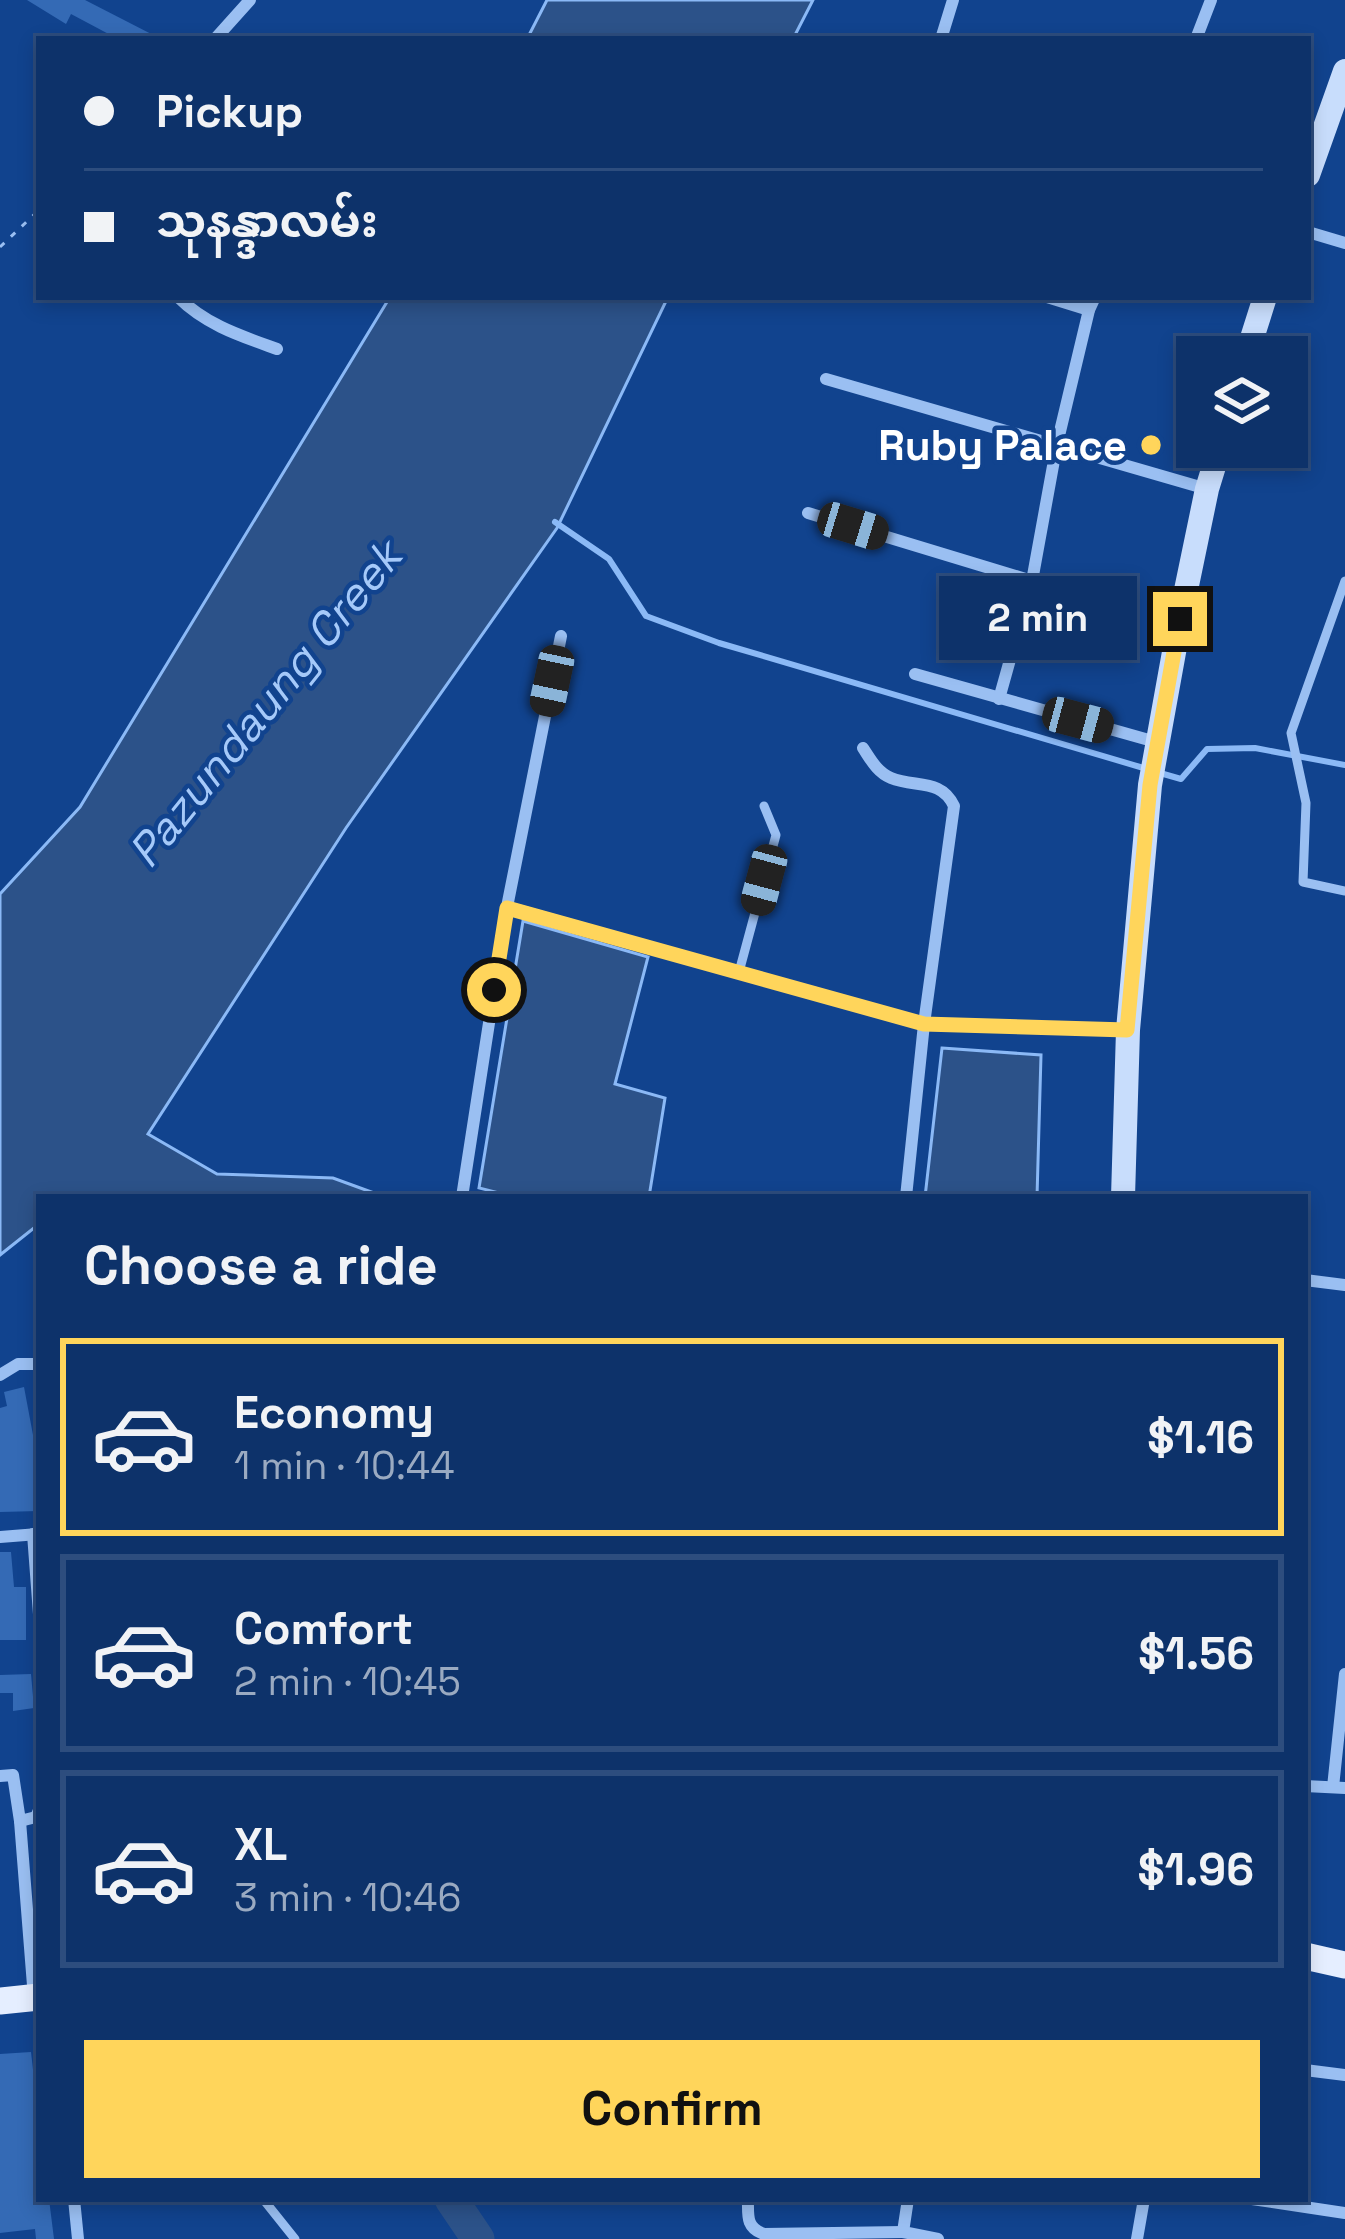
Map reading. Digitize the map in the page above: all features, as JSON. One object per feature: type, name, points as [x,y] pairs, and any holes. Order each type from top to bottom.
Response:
[{"type":"main road","points":[[1311,167],[1345,71]]},
{"type":"main road","points":[[1253,336],[1264,300]]},
{"type":"main road","points":[[1123,1194],[1127,1030],[1150,785],[1214,468]]},
{"type":"main road","points":[[1308,1957],[1345,1965]]},
{"type":"main road","points":[[0,2001],[36,1997]]},
{"type":"street","points":[[218,36],[250,0]]},
{"type":"street","points":[[942,36],[953,0]]},
{"type":"street","points":[[1197,36],[1210,0]]},
{"type":"street","points":[[1311,233],[1345,242]]},
{"type":"street","points":[[182,300],[226,331],[278,349]]},
{"type":"street","points":[[999,699],[1032,580],[1057,444],[1092,304]]},
{"type":"street","points":[[826,380],[1207,489]]},
{"type":"street","points":[[808,513],[1032,580]]},
{"type":"street","points":[[462,1194],[507,908],[561,636]]},
{"type":"street","points":[[915,674],[1156,742]]},
{"type":"street","points":[[863,748],[877,770],[894,780],[938,786],[954,806],[906,1194]]},
{"type":"street","points":[[507,908],[924,1024],[1127,1030]]},
{"type":"street","points":[[1308,1280],[1345,1285]]},
{"type":"street","points":[[0,1376],[18,1364],[36,1364]]},
{"type":"street","points":[[0,1537],[36,1534]]},
{"type":"street","points":[[1308,1786],[1339,1787],[1345,1674]]},
{"type":"street","points":[[7,1775],[20,1821],[36,1987]]},
{"type":"street","points":[[20,1821],[36,1817]]},
{"type":"street","points":[[1308,2070],[1345,2075]]},
{"type":"street","points":[[74,2202],[78,2239]]},
{"type":"street","points":[[748,2202],[748,2224],[764,2234],[903,2232],[938,2239]]},
{"type":"street","points":[[903,2232],[908,2202]]},
{"type":"street","points":[[1137,2239],[1143,2202]]},
{"type":"street","points":[[1272,2202],[1345,2213]]},
{"type":"lane","points":[[1345,581],[1291,734],[1306,803],[1303,882],[1345,891]]},
{"type":"lane","points":[[739,972],[776,835],[764,806]]},
{"type":"lane","points":[[265,2202],[295,2239]]},
{"type":"path","points":[[0,247],[36,213]]},
{"type":"water","points":[[547,0],[813,0],[795,36],[529,36]]},
{"type":"water","name":"Pazundaung Creek","points":[[388,300],[667,300],[557,528],[346,828],[148,1134],[217,1174],[333,1178],[377,1194],[36,1194],[36,1226],[0,1255],[0,894],[80,807]]},
{"type":"water","points":[[523,921],[648,957],[615,1084],[665,1098],[649,1194],[503,1194],[479,1188]]},
{"type":"water","points":[[942,1048],[1041,1055],[1037,1194],[925,1194]]},
{"type":"building","points":[[27,0],[85,0],[155,36],[112,36],[71,14],[66,24]]},
{"type":"building","points":[[24,1387],[36,1434],[36,1511],[0,1512],[4,1392]]},
{"type":"building","points":[[0,1552],[11,1552],[14,1587],[26,1587],[26,1640],[0,1640]]},
{"type":"building","points":[[31,1674],[34,1708],[13,1711],[13,1693],[0,1693],[0,1675]]},
{"type":"building","points":[[31,2052],[36,2202],[49,2202],[54,2239],[36,2239],[35,2229],[0,2233],[0,2054]]},
{"type":"waterway","points":[[555,522],[609,559],[646,616],[719,643],[1147,769]]},
{"type":"waterway","points":[[1160,773],[1181,779],[1207,749],[1255,748],[1345,765]]},
{"type":"waterway","points":[[453,2202],[478,2239]]},
{"type":"place","name":"Ruby Palace","points":[[1151,445]]},
{"type":"route","points":[[494,990],[507,908],[924,1024],[1127,1030],[1150,785],[1180,619]]}]
